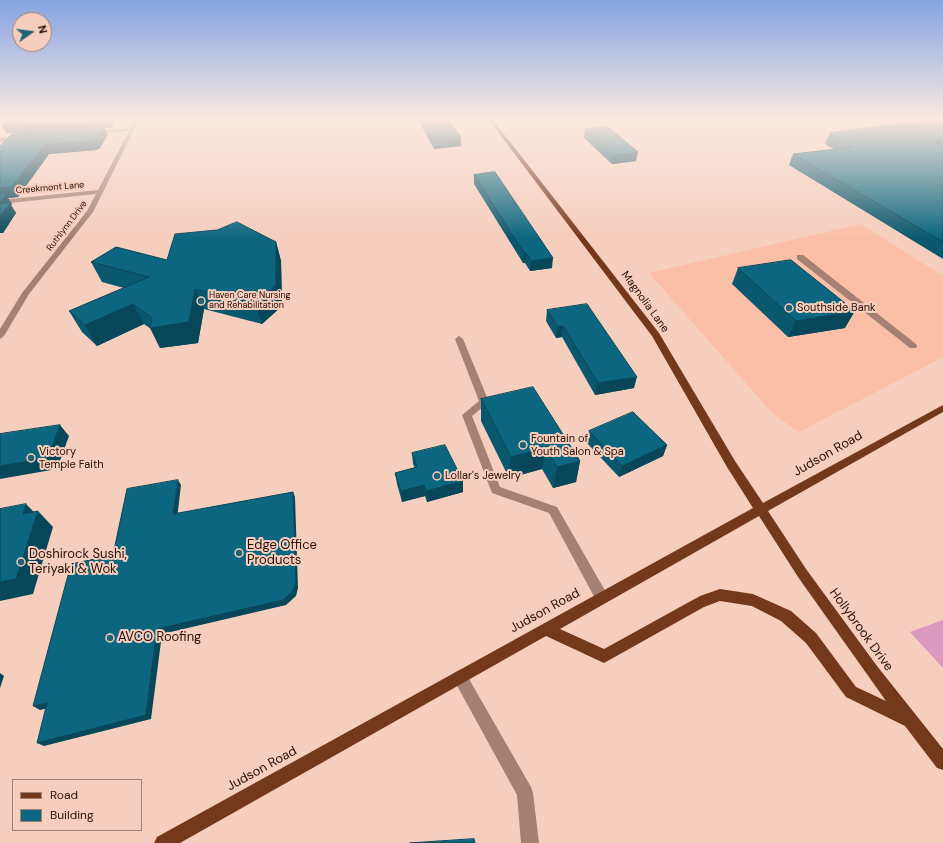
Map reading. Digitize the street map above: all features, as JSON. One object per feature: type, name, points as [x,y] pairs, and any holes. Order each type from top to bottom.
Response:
[{"type":"main road","name":"Magnolia Lane","points":[[521,159],[656,335],[731,464],[761,510]]},
{"type":"main road","name":"Judson Road","points":[[163,843],[943,408]]},
{"type":"main road","name":"Hollybrook Drive","points":[[761,510],[854,648],[943,762]]},
{"type":"main road","points":[[546,629],[604,656],[700,602],[720,595],[753,600],[786,616],[811,638],[851,692],[909,720]]},
{"type":"street","name":"Ruthlynn Drive","points":[[0,336],[26,293],[84,222],[117,159]]},
{"type":"street","name":"Creekmont Lane","points":[[0,202],[101,192]]},
{"type":"street","points":[[800,257],[913,346]]},
{"type":"street","points":[[459,339],[484,402],[467,415],[496,490],[553,510],[602,598]]},
{"type":"street","points":[[460,677],[525,793],[530,843]]},
{"type":"shaded area","points":[[861,224],[943,276],[943,357],[799,432],[773,414],[649,273]]},
{"type":"shaded area","points":[[943,620],[943,668],[910,632]]},
{"type":"building","points":[[0,159],[33,159],[12,187],[0,188]]},
{"type":"building","points":[[802,159],[943,159],[943,242]]},
{"type":"building","points":[[495,172],[553,258],[531,261],[526,253],[524,253],[474,175]]},
{"type":"building","points":[[6,194],[0,203],[0,195]]},
{"type":"building","points":[[10,203],[0,217],[0,204]]},
{"type":"building","points":[[237,222],[276,242],[276,285],[255,304],[195,289],[189,322],[150,328],[152,318],[133,304],[85,325],[69,311],[149,277],[91,262],[116,247],[167,260],[175,234],[217,230]]},
{"type":"building","points":[[791,260],[855,311],[796,321],[738,268]]},
{"type":"building","points":[[587,304],[637,377],[598,383],[563,326],[558,327],[547,310]]},
{"type":"building","points":[[533,387],[580,461],[557,467],[546,448],[511,457],[481,399]]},
{"type":"building","points":[[633,412],[667,445],[622,466],[589,431]]},
{"type":"building","points":[[60,425],[48,458],[0,466],[0,434]]},
{"type":"building","name":"Lollar's Jewelry","points":[[445,445],[463,481],[426,491],[424,485],[401,491],[395,473],[417,467],[412,453]]},
{"type":"building","points":[[178,480],[173,514],[293,492],[296,583],[293,591],[283,600],[157,629],[146,715],[37,743],[47,703],[33,706],[71,564],[113,555],[127,489]]},
{"type":"building","points":[[26,504],[23,514],[38,511],[16,579],[0,582],[0,509]]},
{"type":"building","points":[[474,839],[475,843],[410,843]]},
{"type":"place","name":"Haven Care Nursing and Rehabilitation","points":[[201,301]]},
{"type":"place","name":"Southside Bank","points":[[789,308]]},
{"type":"place","name":"Fountain of Youth Salon & Spa","points":[[523,445]]},
{"type":"place","name":"Victory Temple Faith","points":[[31,458]]},
{"type":"place","name":"Lollar's Jewelry","points":[[437,476]]},
{"type":"place","name":"Edge Office Products","points":[[239,553]]},
{"type":"place","name":"Doshirock Sushi, Teriyaki & Wok","points":[[21,562]]},
{"type":"place","name":"AVCO Roofing","points":[[110,638]]}]
